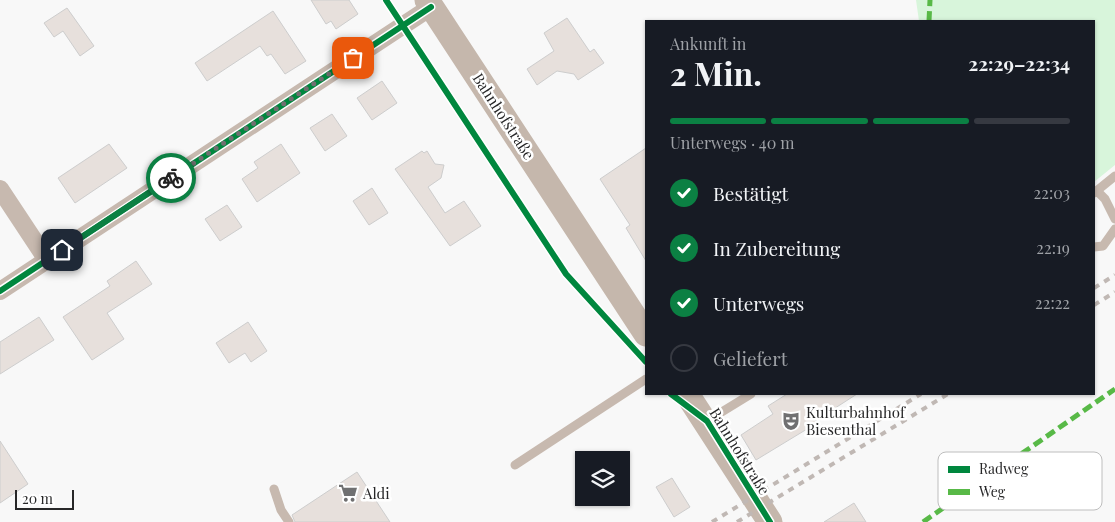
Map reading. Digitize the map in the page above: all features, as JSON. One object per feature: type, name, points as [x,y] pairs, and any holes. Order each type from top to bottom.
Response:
[{"type":"main road","name":"Bahnhofstraße","points":[[429,4],[645,332]]},
{"type":"main road","name":"Bahnhofstraße","points":[[688,395],[707,421],[770,522]]},
{"type":"street","points":[[0,292],[429,4]]},
{"type":"street","points":[[0,189],[47,260]]},
{"type":"lane","points":[[1115,176],[1095,192],[1105,199],[1115,219]]},
{"type":"lane","points":[[1095,247],[1103,246],[1115,229]]},
{"type":"lane","points":[[515,465],[645,380]]},
{"type":"lane","points":[[707,421],[749,395]]},
{"type":"lane","points":[[274,489],[281,510],[289,522]]},
{"type":"green space","points":[[916,0],[1115,0],[1115,165],[1095,181],[1095,20],[919,20]]},
{"type":"building","points":[[311,0],[349,0],[358,14],[336,29],[331,21],[326,24]]},
{"type":"building","points":[[67,8],[94,46],[80,56],[63,31],[54,37],[44,23]]},
{"type":"building","points":[[273,11],[306,61],[285,74],[271,54],[267,56],[260,46],[207,81],[195,63]]},
{"type":"building","points":[[567,18],[590,52],[594,49],[604,63],[578,80],[574,74],[557,71],[537,85],[527,69],[554,51],[544,33]]},
{"type":"building","points":[[382,81],[397,103],[372,120],[357,98]]},
{"type":"building","points":[[332,114],[347,136],[325,151],[310,128]]},
{"type":"building","points":[[109,144],[127,168],[75,203],[58,178]]},
{"type":"building","points":[[281,144],[300,173],[257,202],[242,179],[258,168],[254,162]]},
{"type":"building","points":[[645,149],[645,259],[626,228],[630,225],[600,179]]},
{"type":"building","points":[[422,151],[424,153],[427,151],[435,164],[444,165],[441,178],[428,187],[445,213],[464,201],[481,226],[450,246],[395,169]]},
{"type":"building","points":[[372,188],[388,213],[369,225],[353,201]]},
{"type":"building","points":[[227,205],[242,227],[220,241],[205,219]]},
{"type":"building","points":[[136,261],[152,284],[107,313],[124,339],[92,360],[63,317],[110,286],[107,281]]},
{"type":"building","points":[[39,317],[54,340],[0,374],[0,342]]},
{"type":"building","points":[[248,322],[267,351],[251,362],[245,353],[229,363],[216,343]]},
{"type":"building","points":[[785,395],[855,395],[815,421],[817,423],[756,460],[741,435],[773,414],[768,406]]},
{"type":"building","points":[[0,441],[28,484],[0,503]]},
{"type":"building","name":"Aldi","points":[[357,472],[390,522],[295,522],[292,515]]},
{"type":"building","points":[[672,478],[690,507],[674,517],[656,487]]},
{"type":"building","points":[[854,503],[866,522],[824,522]]},
{"type":"railway","points":[[1095,287],[1115,275]]},
{"type":"railway","points":[[1095,304],[1115,292]]},
{"type":"railway","points":[[712,522],[919,395]]},
{"type":"railway","points":[[737,522],[946,395]]},
{"type":"marked path","points":[[929,20],[930,0]]},
{"type":"marked path","points":[[1024,452],[1115,389]]},
{"type":"marked path","points":[[923,522],[940,510]]},
{"type":"cycle path","points":[[386,0],[566,274],[645,361]]},
{"type":"cycle path","points":[[0,291],[431,7]]},
{"type":"cycle path","points":[[672,395],[707,421],[770,522]]},
{"type":"way so far","points":[[171,178],[353,58]]},
{"type":"place","name":"Kulturbahnhof Biesenthal","points":[[791,421]]},
{"type":"place","name":"Aldi","points":[[348,493]]},
{"type":"route","points":[[62,250],[171,178]]}]
